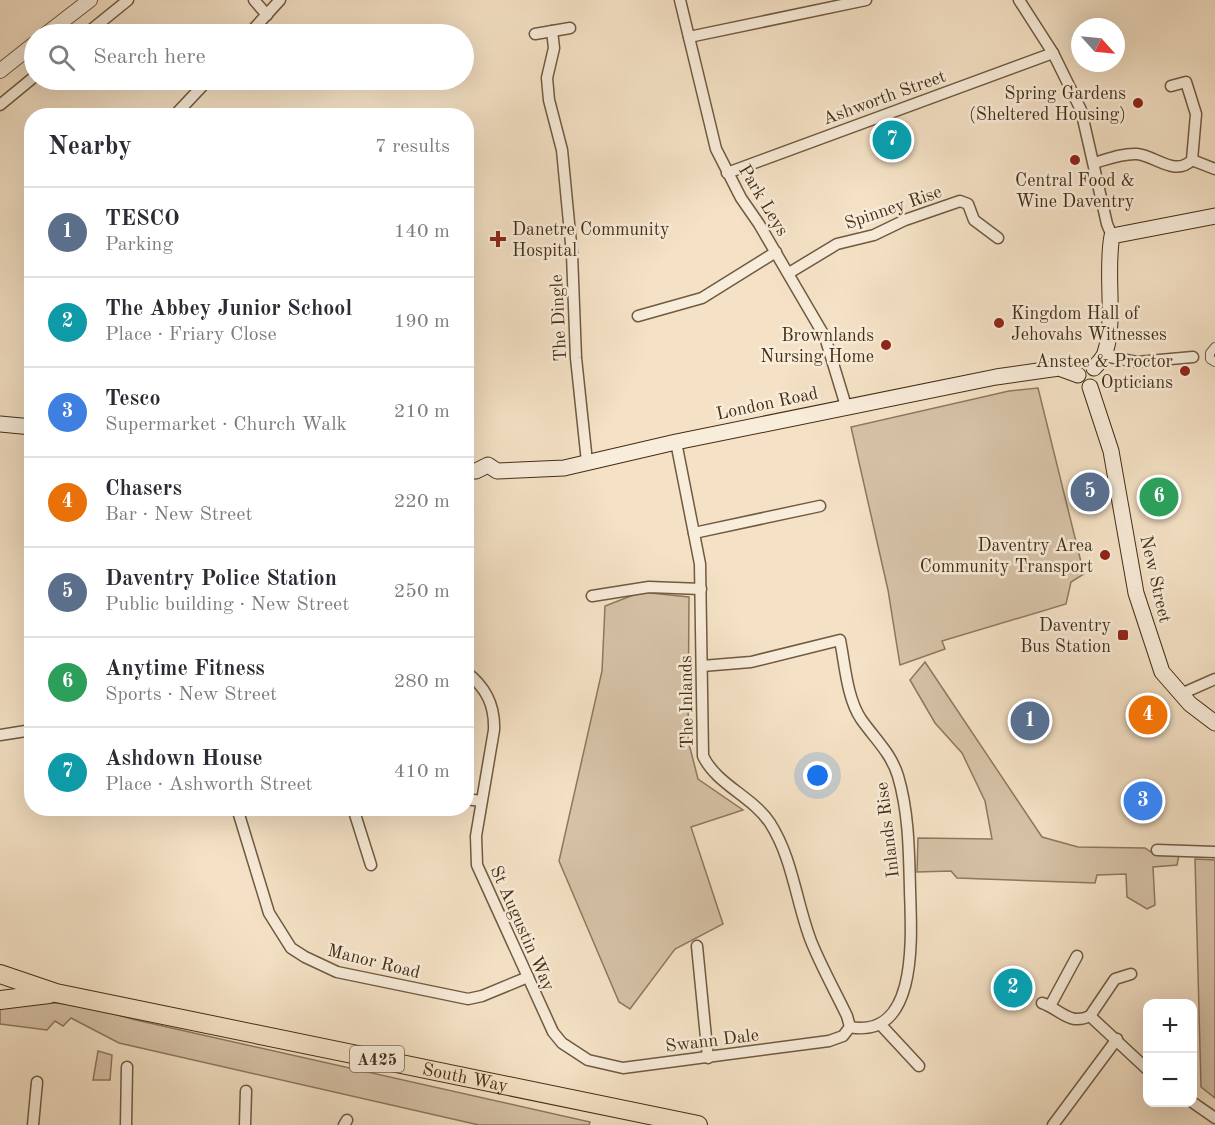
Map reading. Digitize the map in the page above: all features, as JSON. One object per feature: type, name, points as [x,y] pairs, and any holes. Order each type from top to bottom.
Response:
[{"type":"main road","points":[[1094,368],[1104,356],[1108,340],[1109,252],[1112,236],[1215,216]]},
{"type":"main road","points":[[1085,367],[1094,368],[1099,378],[1090,387],[1080,383],[1078,375],[1085,367]]},
{"type":"main road","name":"London Road","points":[[474,471],[488,465],[497,471],[564,468],[846,406],[1059,368],[1078,375]]},
{"type":"main road","name":"New Street","points":[[1090,387],[1111,451],[1136,593],[1162,672],[1203,716],[1215,723]]},
{"type":"main road","points":[[0,424],[24,426]]},
{"type":"main road","name":"South Way","points":[[0,974],[57,993],[698,1125]]},
{"type":"main road","name":"South Way","points":[[0,1000],[57,993]]},
{"type":"street","points":[[59,24],[90,0]]},
{"type":"street","points":[[98,24],[128,0]]},
{"type":"street","points":[[254,0],[267,15]]},
{"type":"street","points":[[258,24],[280,0]]},
{"type":"street","name":"Park Leys","points":[[680,0],[716,149],[727,173],[789,273],[825,337],[846,406]]},
{"type":"street","points":[[689,37],[866,0]]},
{"type":"street","points":[[1019,0],[1053,53],[1081,110],[1107,224],[1112,236]]},
{"type":"street","points":[[534,34],[570,28]]},
{"type":"street","name":"The Dingle","points":[[552,31],[554,48],[547,78],[549,100],[562,150],[572,254],[576,358],[587,462]]},
{"type":"street","points":[[0,71],[24,52]]},
{"type":"street","name":"Ashworth Street","points":[[727,173],[1053,53]]},
{"type":"street","points":[[1171,86],[1186,82],[1196,114],[1192,160]]},
{"type":"street","points":[[0,105],[24,85]]},
{"type":"street","points":[[182,108],[199,90]]},
{"type":"street","points":[[1094,163],[1137,154],[1170,166],[1182,166],[1192,160]]},
{"type":"street","points":[[1192,160],[1215,169]]},
{"type":"street","name":"Spinney Rise","points":[[789,273],[837,244],[874,235],[905,220],[960,201],[968,204],[974,220],[998,238]]},
{"type":"street","points":[[638,316],[702,298],[776,252]]},
{"type":"street","points":[[1104,356],[1137,362],[1193,357],[1213,359],[1215,347]]},
{"type":"street","name":"The Inlands","points":[[676,442],[700,564],[702,756],[710,770],[752,803],[769,822],[781,844],[811,940],[847,1016],[850,1028]]},
{"type":"street","points":[[694,533],[820,506]]},
{"type":"street","points":[[592,596],[649,587],[701,589]]},
{"type":"street","name":"Inlands Rise","points":[[702,666],[751,662],[840,640],[854,704],[861,718],[887,751],[897,774],[906,821],[912,959],[902,995],[893,1011],[880,1024]]},
{"type":"street","points":[[1181,694],[1215,679]]},
{"type":"street","name":"St Augustin Way","points":[[474,681],[486,694],[495,714],[481,801],[475,852],[477,865],[553,1032],[576,1052]]},
{"type":"street","points":[[0,735],[24,731]]},
{"type":"street","points":[[474,800],[481,801]]},
{"type":"street","name":"Manor Road","points":[[240,816],[272,920],[291,948],[304,957],[337,972],[468,999],[482,996],[528,977]]},
{"type":"street","points":[[356,816],[371,865]]},
{"type":"street","points":[[1157,850],[1215,852]]},
{"type":"street","points":[[697,946],[708,1058]]},
{"type":"street","points":[[1077,956],[1046,1005],[1064,1017],[1083,1020],[1090,1016],[1114,979],[1131,974]]},
{"type":"street","points":[[1090,1016],[1143,1065]]},
{"type":"street","points":[[850,1028],[861,1029],[880,1024],[919,1066]]},
{"type":"street","name":"Swann Dale","points":[[576,1052],[588,1060],[623,1068],[829,1041],[843,1036],[850,1028]]},
{"type":"street","points":[[1053,1125],[1117,1039]]},
{"type":"street","points":[[126,1125],[127,1066]]},
{"type":"street","points":[[33,1125],[38,1082]]},
{"type":"street","points":[[245,1125],[246,1091]]},
{"type":"street","points":[[1197,1105],[1215,1118]]},
{"type":"shaded area","points":[[1038,388],[1084,574],[1071,582],[1066,604],[942,641],[945,649],[900,665],[888,590],[851,427],[1009,391]]},
{"type":"shaded area","points":[[641,592],[689,597],[688,740],[698,779],[743,810],[691,827],[723,924],[675,949],[630,1009],[619,1002],[559,861],[602,671],[605,606]]},
{"type":"shaded area","points":[[925,662],[1042,837],[1078,847],[1145,848],[1154,854],[1179,855],[1177,865],[1153,867],[1155,905],[1147,909],[1127,897],[1126,874],[1097,875],[1095,883],[957,878],[951,871],[917,872],[918,838],[992,839],[985,801],[962,753],[935,723],[910,680]]},
{"type":"shaded area","points":[[1195,859],[1215,860],[1215,1098],[1201,1087]]},
{"type":"shaded area","points":[[28,1001],[81,1005],[136,1020],[590,1122],[589,1125],[479,1125],[119,1043],[71,1018],[63,1026],[55,1021],[47,1030],[0,1024],[0,1005]]},
{"type":"shaded area","points":[[98,1051],[112,1055],[110,1080],[93,1080]]},
{"type":"place","name":"Spring Gardens (Sheltered Housing)","points":[[1138,103]]},
{"type":"place","name":"Ashdown House","points":[[892,140]]},
{"type":"place","name":"Central Food & Wine Daventry","points":[[1075,160]]},
{"type":"place","name":"Danetre Community Hospital","points":[[498,239]]},
{"type":"place","name":"Kingdom Hall of Jehovahs Witnesses","points":[[999,323]]},
{"type":"place","name":"Brownlands Nursing Home","points":[[886,345]]},
{"type":"place","name":"Anstee & Proctor Opticians","points":[[1185,371]]},
{"type":"place","name":"Daventry Police Station","points":[[1090,492]]},
{"type":"place","name":"Anytime Fitness","points":[[1159,497]]},
{"type":"place","name":"Daventry Area Community Transport","points":[[1105,555]]},
{"type":"place","name":"Daventry Bus Station","points":[[1123,635]]},
{"type":"place","name":"Chasers","points":[[1148,715]]},
{"type":"place","name":"TESCO","points":[[1030,721]]},
{"type":"place","name":"Tesco","points":[[1143,801]]},
{"type":"place","name":"The Abbey Junior School","points":[[1013,988]]}]
